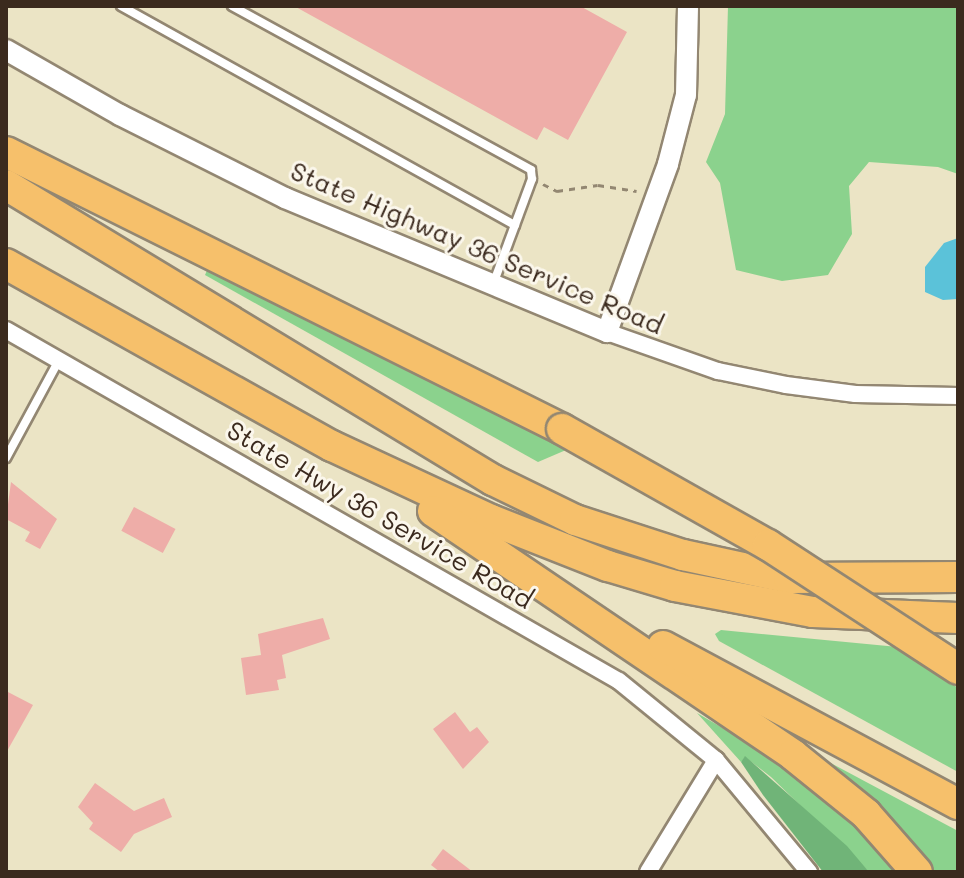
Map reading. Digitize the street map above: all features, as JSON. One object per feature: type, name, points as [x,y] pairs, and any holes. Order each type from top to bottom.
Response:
[{"type":"highway","points":[[6,152],[562,429],[781,553],[958,669]]},
{"type":"highway","points":[[6,185],[493,480],[575,520],[683,555],[789,578],[958,577]]},
{"type":"highway","points":[[6,264],[332,446],[518,565],[830,783],[866,814],[917,872]]},
{"type":"highway","points":[[332,446],[542,542],[675,586],[813,612],[958,618]]},
{"type":"highway","points":[[518,565],[958,804]]},
{"type":"street","points":[[607,332],[668,164],[686,95],[688,6]]},
{"type":"street","name":"State Highway 36 Service Road","points":[[6,50],[120,115],[285,198],[607,332],[718,371],[786,385],[855,394],[958,396]]},
{"type":"street","name":"State Hwy 36 Service Road","points":[[6,330],[619,681],[716,760],[809,872]]},
{"type":"street","points":[[648,872],[716,760]]},
{"type":"lane","points":[[121,6],[515,225]]},
{"type":"lane","points":[[232,6],[531,170],[532,179],[493,287]]},
{"type":"lane","points":[[6,458],[59,359]]},
{"type":"path","points":[[532,179],[557,191],[598,185],[637,191]]},
{"type":"green space","points":[[728,6],[958,6],[958,174],[938,167],[869,162],[849,186],[852,234],[828,275],[782,281],[736,270],[720,183],[706,162],[725,114]]},
{"type":"green space","points":[[208,268],[566,450],[538,462],[205,275]]},
{"type":"green space","points":[[721,630],[898,647],[958,688],[958,772],[719,641],[715,634]]},
{"type":"green space","points":[[697,713],[784,764],[850,818],[898,872],[869,872],[771,777],[745,757],[741,762]]},
{"type":"green space","points":[[745,756],[847,846],[869,872],[823,872],[763,795],[741,762]]},
{"type":"green space","points":[[825,760],[958,831],[958,872],[929,872],[822,765]]},
{"type":"water","points":[[958,238],[958,299],[943,300],[925,292],[925,267],[944,243]]},
{"type":"building","points":[[294,6],[580,6],[627,32],[568,140],[544,127],[537,140]]},
{"type":"building","points":[[11,482],[57,519],[40,549],[25,541],[30,532],[6,519]]},
{"type":"building","points":[[134,507],[175,529],[163,553],[121,531]]},
{"type":"building","points":[[323,618],[330,639],[282,655],[286,678],[277,680],[279,690],[246,695],[241,658],[261,655],[258,634]]},
{"type":"building","points":[[6,691],[33,705],[6,753]]},
{"type":"building","points":[[455,712],[470,732],[477,727],[489,742],[463,769],[433,729]]},
{"type":"building","points":[[95,783],[134,811],[164,798],[172,817],[134,834],[121,852],[89,829],[93,823],[78,807]]},
{"type":"building","points":[[443,849],[473,872],[440,872],[431,865]]}]
